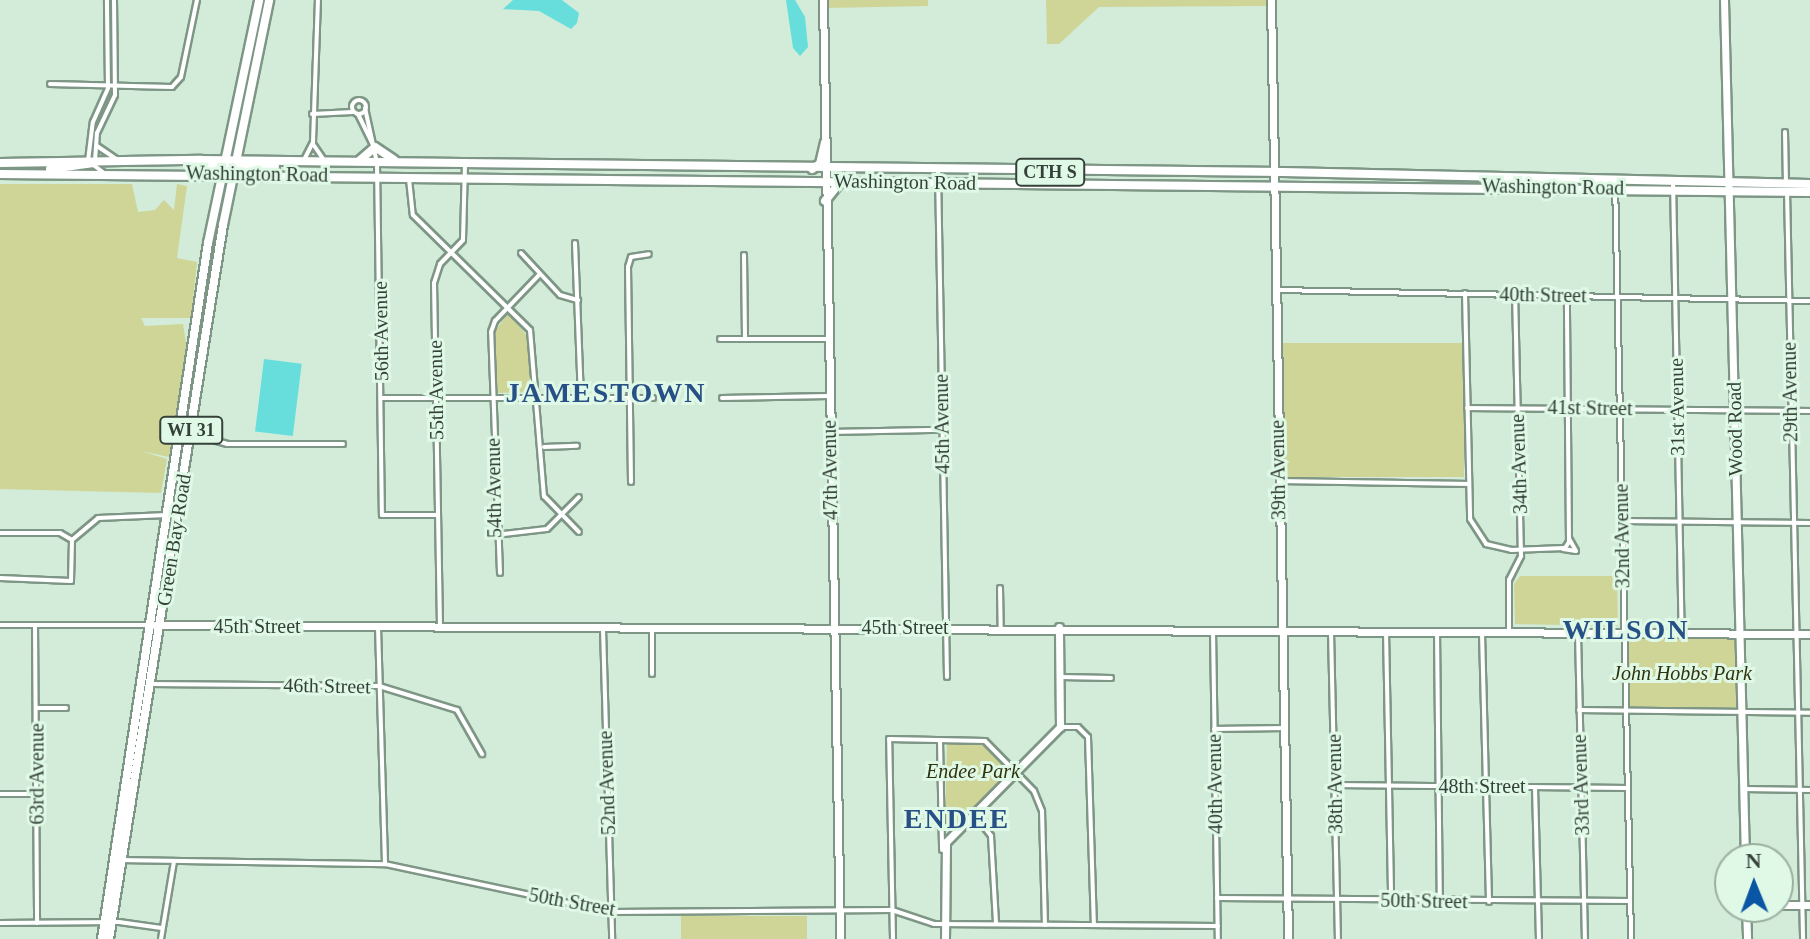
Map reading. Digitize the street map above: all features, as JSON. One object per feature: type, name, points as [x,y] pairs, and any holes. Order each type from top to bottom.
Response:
[{"type":"main road","name":"Green Bay Road","points":[[186,432],[266,15],[261,1]]},
{"type":"main road","name":"Green Bay Road","points":[[102,939],[108,923],[174,516],[217,193],[261,1]]},
{"type":"main road","points":[[201,160],[221,151],[237,99]]},
{"type":"main road","points":[[240,142],[247,157],[284,162]]},
{"type":"main road","points":[[810,170],[820,164],[825,143]]},
{"type":"main road","points":[[357,162],[375,147],[389,160],[415,163]]},
{"type":"main road","name":"Washington Road","points":[[92,163],[201,160],[222,168],[284,162],[357,162],[810,170],[1348,173],[1590,184]]},
{"type":"main road","points":[[235,168],[299,162],[300,175]]},
{"type":"main road","points":[[0,163],[92,163]]},
{"type":"main road","points":[[14,175],[92,163]]},
{"type":"main road","points":[[600,165],[600,178]]},
{"type":"main road","points":[[0,174],[140,174],[222,168]]},
{"type":"main road","name":"Washington Road","points":[[222,168],[235,168],[254,175],[939,182],[1615,184],[1786,188],[1810,192]]},
{"type":"main road","points":[[1317,184],[1345,180],[1348,173]]},
{"type":"main road","points":[[140,174],[208,179],[217,193]]},
{"type":"main road","points":[[217,260],[235,191],[242,179],[254,175]]},
{"type":"main road","points":[[825,201],[841,181]]},
{"type":"main road","name":"Washington Road","points":[[1786,188],[1810,184]]},
{"type":"main road","name":"Green Bay Road","points":[[108,923],[109,939]]},
{"type":"street","points":[[92,163],[93,122],[108,88],[107,0]]},
{"type":"street","points":[[92,163],[115,88],[114,0]]},
{"type":"street","points":[[50,84],[165,88],[178,83],[197,0]]},
{"type":"street","points":[[299,162],[308,155],[313,142],[318,0]]},
{"type":"street","name":"47th Avenue","points":[[823,0],[840,939]]},
{"type":"street","name":"39th Avenue","points":[[1271,0],[1288,939]]},
{"type":"street","name":"Wood Road","points":[[1724,0],[1744,843]]},
{"type":"street","points":[[312,114],[341,110],[355,113],[365,108],[360,100],[341,110]]},
{"type":"street","points":[[352,104],[355,113]]},
{"type":"street","name":"56th Avenue","points":[[365,108],[377,163],[382,515],[438,515]]},
{"type":"street","name":"56th Avenue","points":[[355,113],[375,147]]},
{"type":"street","name":"29th Avenue","points":[[1785,132],[1798,790],[1806,905],[1803,939]]},
{"type":"street","points":[[313,142],[328,162]]},
{"type":"street","points":[[96,144],[122,161]]},
{"type":"street","points":[[92,163],[106,174]]},
{"type":"street","name":"55th Avenue","points":[[440,626],[434,283],[440,264],[452,254],[465,227],[465,164]]},
{"type":"street","name":"45th Avenue","points":[[938,171],[947,677]]},
{"type":"street","points":[[409,176],[413,215],[508,308],[534,341],[536,398],[544,447],[544,496],[579,532]]},
{"type":"street","name":"32nd Avenue","points":[[1615,184],[1631,939]]},
{"type":"street","name":"31st Avenue","points":[[1673,185],[1682,633]]},
{"type":"street","points":[[575,243],[581,397]]},
{"type":"street","points":[[521,253],[560,295],[578,300]]},
{"type":"street","points":[[631,482],[628,267],[631,257],[649,254]]},
{"type":"street","points":[[744,255],[745,338]]},
{"type":"street","name":"54th Avenue","points":[[500,573],[495,535],[491,332],[508,308],[539,275]]},
{"type":"street","name":"40th Street","points":[[1275,290],[1810,301]]},
{"type":"street","points":[[1465,293],[1468,484],[1470,519],[1478,538],[1492,548],[1576,551],[1570,540],[1567,296]]},
{"type":"street","name":"34th Avenue","points":[[1509,630],[1509,580],[1524,549],[1515,294]]},
{"type":"street","points":[[720,339],[827,339]]},
{"type":"street","points":[[722,398],[829,396]]},
{"type":"street","points":[[381,398],[653,398]]},
{"type":"street","name":"41st Street","points":[[1467,408],[1810,411]]},
{"type":"street","points":[[830,432],[941,430]]},
{"type":"street","points":[[186,432],[227,444],[343,444]]},
{"type":"street","points":[[544,447],[577,446]]},
{"type":"street","points":[[1279,481],[1468,484]]},
{"type":"street","points":[[495,535],[538,532],[561,516],[579,497]]},
{"type":"street","points":[[0,578],[71,581],[72,540],[98,518],[174,516]]},
{"type":"street","points":[[1621,521],[1810,523]]},
{"type":"street","points":[[0,533],[60,533],[72,540]]},
{"type":"street","points":[[1563,549],[1570,540]]},
{"type":"street","points":[[1000,588],[1001,627]]},
{"type":"street","name":"45th Street","points":[[0,625],[1059,627],[1810,634]]},
{"type":"street","name":"63rd Avenue","points":[[35,625],[37,923]]},
{"type":"street","points":[[378,626],[385,864]]},
{"type":"street","name":"52nd Avenue","points":[[603,626],[612,939]]},
{"type":"street","points":[[652,626],[652,674]]},
{"type":"street","points":[[943,854],[950,834],[1018,773],[1060,727],[1059,627]]},
{"type":"street","name":"40th Avenue","points":[[1213,628],[1218,939]]},
{"type":"street","name":"38th Avenue","points":[[1331,629],[1338,939]]},
{"type":"street","points":[[1386,629],[1391,901]]},
{"type":"street","points":[[1437,630],[1440,901]]},
{"type":"street","points":[[1482,630],[1489,902]]},
{"type":"street","name":"33rd Avenue","points":[[1578,631],[1585,939]]},
{"type":"street","points":[[1060,677],[1111,678]]},
{"type":"street","name":"46th Street","points":[[147,684],[379,686],[457,710],[482,754]]},
{"type":"street","points":[[36,708],[66,708]]},
{"type":"street","points":[[1579,710],[1810,713]]},
{"type":"street","points":[[1060,727],[1078,727],[1088,737],[1094,924]]},
{"type":"street","points":[[1214,729],[1284,728]]},
{"type":"street","points":[[893,939],[889,739],[985,741],[1018,773],[1040,800],[1045,925]]},
{"type":"street","points":[[940,741],[945,939]]},
{"type":"street","name":"48th Street","points":[[1335,785],[1628,788]]},
{"type":"street","points":[[1535,787],[1539,939]]},
{"type":"street","points":[[1742,789],[1810,790]]},
{"type":"street","points":[[0,794],[37,794]]},
{"type":"street","points":[[974,814],[991,836],[996,924]]},
{"type":"street","name":"50th Street","points":[[118,860],[385,864],[611,912],[810,913],[839,910]]},
{"type":"street","points":[[161,939],[174,861]]},
{"type":"street","name":"50th Street","points":[[1217,898],[1538,903],[1630,901]]},
{"type":"street","points":[[839,910],[892,910],[945,924],[1218,926]]},
{"type":"street","points":[[0,923],[108,923],[162,928]]},
{"type":"green space","points":[[825,0],[928,0],[928,6],[825,8]]},
{"type":"green space","points":[[1046,0],[1266,0],[1266,6],[1099,7],[1059,44],[1047,44]]},
{"type":"green space","points":[[0,184],[132,184],[138,212],[155,210],[164,200],[174,210],[177,184],[187,186],[177,258],[197,262],[191,318],[141,318],[145,326],[183,324],[187,349],[169,457],[141,451],[167,459],[161,493],[0,489]]},
{"type":"green space","points":[[508,313],[532,342],[532,392],[495,393],[494,333]]},
{"type":"green space","points":[[1282,343],[1464,343],[1464,477],[1282,477]]},
{"type":"green space","points":[[1520,576],[1617,576],[1618,626],[1515,624],[1514,584]]},
{"type":"green space","name":"John Hobbs Park","points":[[1626,637],[1737,637],[1737,708],[1626,708]]},
{"type":"green space","name":"Endee Park","points":[[947,743],[982,744],[1010,772],[950,828],[945,822]]},
{"type":"green space","points":[[681,916],[807,916],[807,939],[681,939]]},
{"type":"water","points":[[513,0],[562,0],[579,13],[577,23],[571,29],[539,11],[503,9]]},
{"type":"water","points":[[786,0],[795,0],[805,17],[808,47],[800,56],[793,48]]},
{"type":"water","points":[[264,359],[302,364],[293,436],[255,431]]},
{"type":"district","name":"JAMESTOWN","points":[[606,393]]},
{"type":"district","name":"WILSON","points":[[1626,630]]},
{"type":"district","name":"ENDEE","points":[[957,819]]}]
